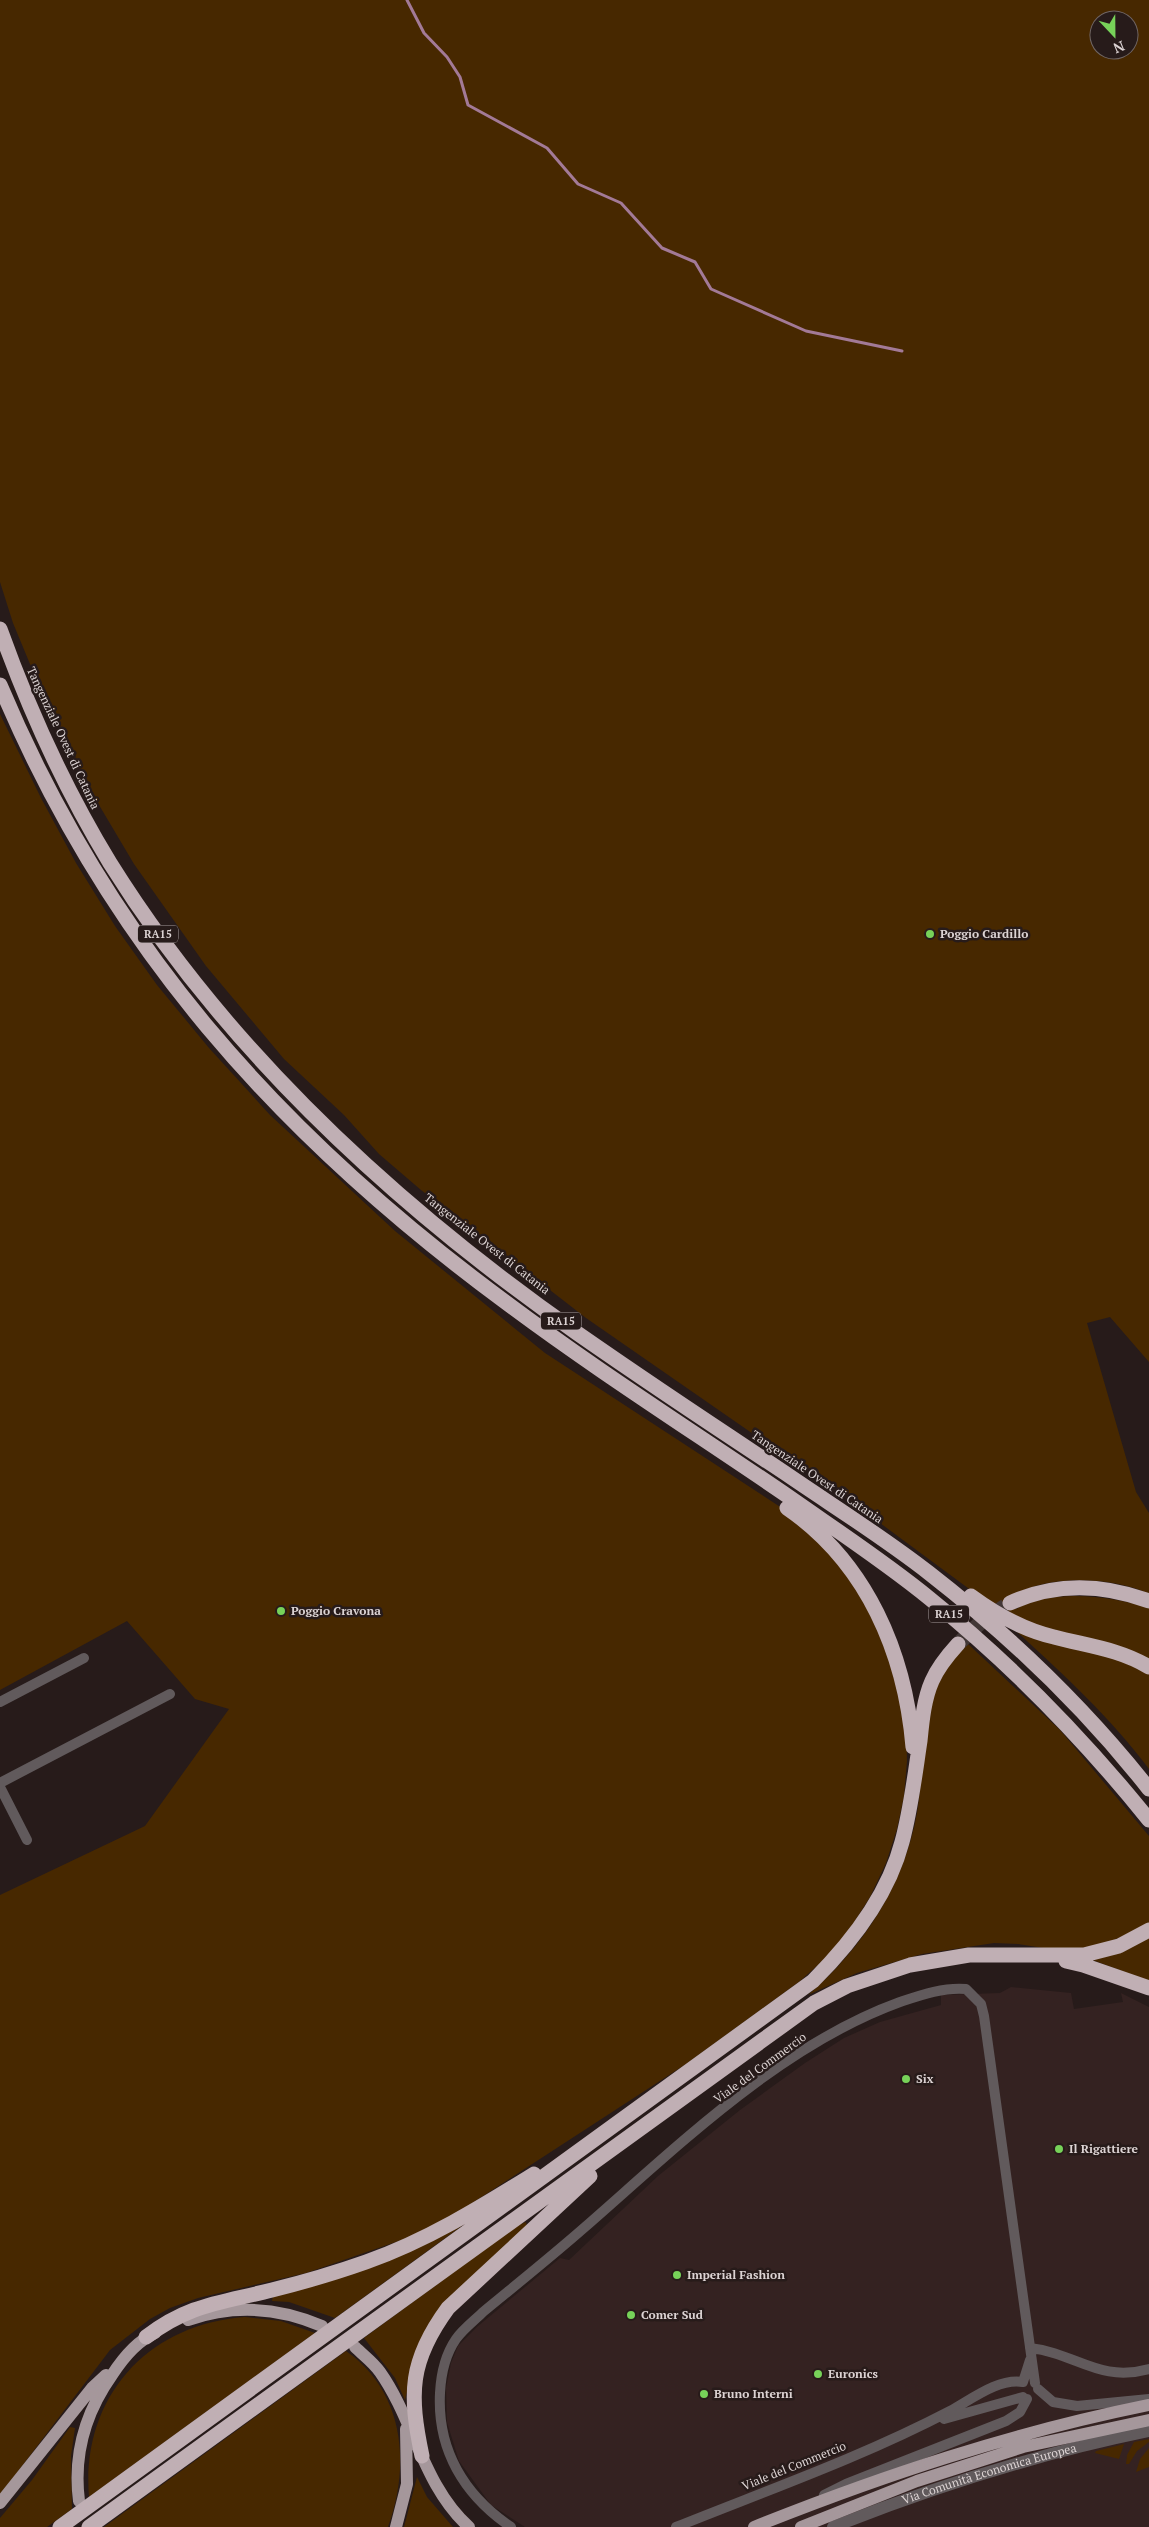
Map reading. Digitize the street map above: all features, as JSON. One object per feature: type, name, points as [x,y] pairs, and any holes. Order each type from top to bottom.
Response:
[{"type":"highway","name":"Tangenziale Ovest di Catania","points":[[0,629],[17,675],[47,744],[69,789],[106,856],[162,941],[248,1048],[392,1188],[442,1229],[576,1332],[873,1532],[976,1612],[1074,1703],[1149,1788]]},
{"type":"highway","name":"RA15","points":[[0,685],[47,788],[80,849],[122,915],[177,992],[263,1091],[319,1147],[380,1202],[502,1300],[857,1544],[926,1595],[974,1635],[1059,1715],[1149,1820]]},
{"type":"highway","points":[[739,1443],[829,1492],[907,1546],[1006,1620],[1053,1637],[1108,1649],[1149,1668]]},
{"type":"highway","points":[[716,1447],[749,1482],[813,1528],[836,1550],[862,1584],[885,1628],[903,1683],[909,1709],[915,1776]]},
{"type":"highway","points":[[1010,1604],[1040,1592],[1072,1587],[1115,1591],[1149,1601]]},
{"type":"highway","points":[[60,2527],[684,2077],[813,1981],[839,1956],[858,1931],[892,1871],[902,1843],[928,1693],[938,1670],[958,1644]]},
{"type":"highway","points":[[89,2527],[814,2003],[855,1983],[910,1965],[936,1959],[968,1955],[1084,1955],[1119,1946],[1149,1930]]},
{"type":"highway","points":[[1028,1954],[1083,1965],[1149,1988]]},
{"type":"highway","points":[[422,2456],[415,2422],[414,2382],[424,2346],[448,2308],[579,2184],[676,2108],[716,2073]]},
{"type":"highway","points":[[146,2337],[163,2324],[190,2310],[313,2279],[368,2262],[409,2245],[506,2191],[627,2108],[684,2077]]},
{"type":"main road","points":[[0,2504],[92,2388],[146,2337],[203,2315],[242,2309],[281,2312],[322,2326]]},
{"type":"main road","points":[[355,2347],[379,2370],[405,2419],[433,2479],[452,2509],[469,2527]]},
{"type":"main road","points":[[79,2501],[78,2463],[85,2426],[101,2391],[124,2358]]},
{"type":"main road","points":[[754,2527],[978,2446],[1029,2431],[1149,2405]]},
{"type":"main road","points":[[396,2527],[407,2484],[408,2455],[405,2419]]},
{"type":"main road","points":[[801,2527],[917,2481],[1014,2450],[1149,2420]]},
{"type":"street","points":[[0,1702],[84,1658]]},
{"type":"street","points":[[0,1783],[170,1694]]},
{"type":"street","points":[[0,1787],[26,1840]]},
{"type":"street","name":"Viale del Commercio","points":[[511,2527],[488,2511],[461,2476],[447,2450],[439,2414],[441,2380],[444,2360],[456,2338],[483,2312],[752,2086],[823,2038],[858,2020],[917,1996],[945,1990],[966,1989],[981,2004],[1031,2350]]},
{"type":"street","points":[[1031,2350],[1051,2350],[1084,2366],[1113,2373],[1133,2373],[1149,2369]]},
{"type":"street","points":[[797,2510],[846,2484],[1006,2421],[1020,2412],[1025,2398],[1020,2387],[1024,2382],[1031,2350]]},
{"type":"street","points":[[922,2426],[1025,2398],[1035,2397],[1036,2386],[1031,2350]]},
{"type":"street","points":[[922,2426],[996,2386],[1014,2381],[1036,2386],[1053,2402],[1077,2406],[1149,2400]]},
{"type":"street","name":"Viale del Commercio","points":[[676,2527],[922,2426]]},
{"type":"street","name":"Via Comunità Economica Europea","points":[[833,2527],[887,2506],[998,2468],[1149,2431]]},
{"type":"shaded area","points":[[0,0],[1149,0],[1149,1362],[1110,1317],[1087,1323],[1136,1492],[1149,1513],[1149,1594],[1115,1583],[1066,1581],[1034,1586],[1003,1600],[1016,1609],[1030,1602],[1047,1598],[1082,1596],[1117,1600],[1149,1608],[1149,1661],[1023,1622],[976,1594],[857,1506],[586,1318],[421,1190],[379,1154],[344,1115],[284,1059],[206,966],[134,864],[86,783],[42,693],[13,623],[0,582]]},
{"type":"shaded area","points":[[0,714],[41,798],[76,863],[115,926],[157,985],[209,1048],[270,1115],[395,1231],[545,1353],[794,1516],[843,1566],[890,1650],[906,1722],[907,1761],[904,1796],[897,1829],[886,1863],[870,1897],[851,1927],[828,1956],[800,1981],[686,2064],[443,2222],[419,2234],[306,2273],[198,2298],[170,2308],[150,2319],[110,2350],[0,2495],[0,1895],[145,1826],[229,1709],[195,1699],[127,1621],[0,1690]]},
{"type":"shaded area","points":[[1016,1631],[1106,1652],[1149,1672],[1149,1769],[1103,1714]]},
{"type":"shaded area","points":[[967,1643],[1060,1730],[1149,1836],[1149,1925],[1095,1948],[1056,1950],[1018,1944],[994,1943],[922,1954],[857,1973],[808,1995],[828,1977],[863,1936],[891,1890],[911,1840],[917,1813],[928,1714],[932,1699],[943,1674]]},
{"type":"shaded area","points":[[1149,1936],[1149,1981],[1090,1959]]},
{"type":"shaded area","points":[[1011,1987],[1071,1993],[1074,2009],[1123,2002],[1121,1993],[1149,2007],[1149,2527],[525,2527],[491,2505],[459,2461],[447,2422],[446,2388],[451,2363],[458,2346],[478,2326],[560,2258],[569,2260],[658,2176],[740,2110],[805,2063],[844,2038],[880,2022],[941,2005],[941,1995],[1000,1993]]},
{"type":"shaded area","points":[[470,2220],[335,2318],[289,2302],[272,2301],[273,2295]]},
{"type":"shaded area","points":[[526,2222],[527,2227],[443,2306],[411,2375],[405,2400],[395,2378],[364,2338],[518,2225]]},
{"type":"shaded area","points":[[245,2317],[281,2321],[315,2333],[89,2497],[89,2461],[96,2428],[109,2398],[127,2373],[150,2351],[178,2334],[210,2323]]},
{"type":"shaded area","points":[[346,2351],[365,2367],[380,2387],[391,2408],[397,2430],[400,2454],[399,2479],[388,2527],[104,2527]]},
{"type":"shaded area","points":[[70,2427],[75,2428],[71,2456],[72,2509],[47,2527],[0,2527],[0,2518],[32,2480]]},
{"type":"shaded area","points":[[1149,2439],[1149,2442],[1137,2451],[1129,2464],[1126,2464],[1127,2455],[1134,2442]]},
{"type":"shaded area","points":[[1124,2444],[1119,2459],[1095,2453],[1096,2451]]},
{"type":"shaded area","points":[[1149,2448],[1149,2467],[1136,2472],[1140,2459]]},
{"type":"shaded area","points":[[417,2477],[427,2497],[453,2527],[404,2527]]},
{"type":"waterway","points":[[407,0],[424,33],[447,57],[460,77],[468,105],[547,148],[578,184],[621,203],[662,248],[695,262],[711,289],[806,331],[902,351]]},
{"type":"tunnel","points":[[958,1644],[980,1623],[1010,1603]]},
{"type":"place","name":"Poggio Cardillo","points":[[930,934]]},
{"type":"place","name":"Poggio Cravona","points":[[281,1611]]},
{"type":"place","name":"Six","points":[[906,2079]]},
{"type":"place","name":"Il Rigattiere","points":[[1059,2149]]},
{"type":"place","name":"Imperial Fashion","points":[[677,2275]]},
{"type":"place","name":"Comer Sud","points":[[631,2315]]},
{"type":"place","name":"Euronics","points":[[818,2374]]},
{"type":"place","name":"Bruno Interni","points":[[704,2394]]}]
